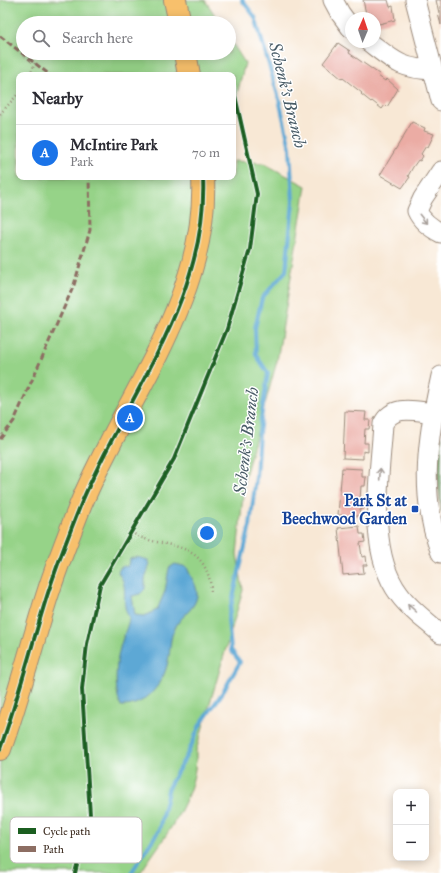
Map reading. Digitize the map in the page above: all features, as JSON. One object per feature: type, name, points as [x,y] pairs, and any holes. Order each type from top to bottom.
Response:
[{"type":"main road","points":[[176,0],[179,16]]},
{"type":"main road","points":[[186,60],[188,72]]},
{"type":"main road","points":[[1,745],[47,595],[82,503],[177,309],[196,253],[201,222],[203,180]]},
{"type":"street","points":[[333,0],[345,20]]},
{"type":"street","points":[[415,0],[441,101]]},
{"type":"street","points":[[377,48],[397,63],[414,69],[433,70]]},
{"type":"street","points":[[441,171],[423,198],[417,211],[420,218],[433,229],[441,233]]},
{"type":"street","points":[[441,376],[427,462],[427,489],[431,520],[441,553]]},
{"type":"street","points":[[434,413],[398,410],[386,417],[383,424],[378,537],[384,568],[398,594],[408,605],[441,634]]},
{"type":"path","points":[[31,72],[35,63]]},
{"type":"path","points":[[0,114],[16,96]]},
{"type":"path","points":[[127,539],[135,526]]},
{"type":"path","points":[[131,532],[152,542],[185,548],[196,555],[211,581],[210,594]]},
{"type":"green space","points":[[0,0],[205,0],[215,16],[16,16],[16,60],[236,60],[236,49],[245,63],[236,98],[236,72],[16,72],[16,180],[236,180],[236,161],[263,163],[306,186],[277,361],[245,476],[237,554],[243,590],[196,751],[192,784],[186,800],[169,830],[140,873],[0,873]]},
{"type":"green space","points":[[441,436],[441,512],[437,471]]},
{"type":"water","points":[[137,557],[148,560],[150,564],[145,579],[145,589],[140,594],[132,596],[135,615],[144,616],[157,610],[165,591],[169,568],[175,564],[187,567],[195,585],[197,596],[194,605],[181,619],[173,632],[166,669],[158,685],[146,698],[130,705],[121,706],[118,699],[116,674],[120,648],[129,617],[125,608],[123,581],[118,572],[120,568],[124,566],[127,567],[130,559]]},
{"type":"building","points":[[363,0],[388,0],[390,7],[393,6],[395,20],[381,24],[381,12],[366,12]]},
{"type":"building","points":[[436,0],[441,0],[441,25],[438,14]]},
{"type":"building","points":[[338,43],[350,51],[349,53],[379,74],[378,76],[385,81],[387,79],[398,89],[387,107],[385,105],[382,109],[372,101],[371,102],[361,94],[362,93],[323,63]]},
{"type":"building","points":[[412,122],[425,128],[424,131],[434,134],[428,147],[426,146],[421,154],[423,156],[413,167],[408,176],[410,177],[402,188],[380,175]]},
{"type":"building","points":[[345,411],[366,412],[365,420],[370,420],[369,429],[365,429],[364,443],[368,443],[368,452],[363,451],[363,459],[343,458]]},
{"type":"building","points":[[342,468],[362,469],[362,477],[366,477],[365,486],[361,486],[360,500],[364,500],[364,509],[360,509],[359,516],[338,515]]},
{"type":"building","points":[[359,526],[360,534],[364,534],[365,542],[360,543],[362,557],[366,556],[367,565],[363,565],[364,573],[343,575],[338,528]]},
{"type":"waterway","name":"Schenk's Branch","points":[[142,856],[159,830],[169,786],[188,753],[200,725],[223,692],[240,662],[231,650],[228,619],[250,525],[256,477],[259,432],[268,373],[256,355],[255,328],[262,298],[286,271],[293,202],[290,148],[279,99],[255,17],[242,0]]},
{"type":"waterway","name":"Schenk's Branch","points":[[131,873],[138,863]]},
{"type":"marked path","points":[[0,36],[16,48]]},
{"type":"marked path","points":[[31,60],[46,72]]},
{"type":"marked path","points":[[0,439],[14,421],[74,285],[90,230],[89,180]]},
{"type":"cycle path","points":[[89,817],[82,689],[87,644],[100,585],[174,459],[227,329],[250,249],[257,194],[236,100]]},
{"type":"cycle path","points":[[0,749],[51,584],[81,504],[99,464],[141,386],[179,306],[193,264],[201,221],[203,180]]},
{"type":"cycle path","points":[[75,873],[78,863]]},
{"type":"place","name":"McIntire Park","points":[[130,418]]},
{"type":"place","name":"Park St at Beechwood Garden","points":[[415,509]]}]
